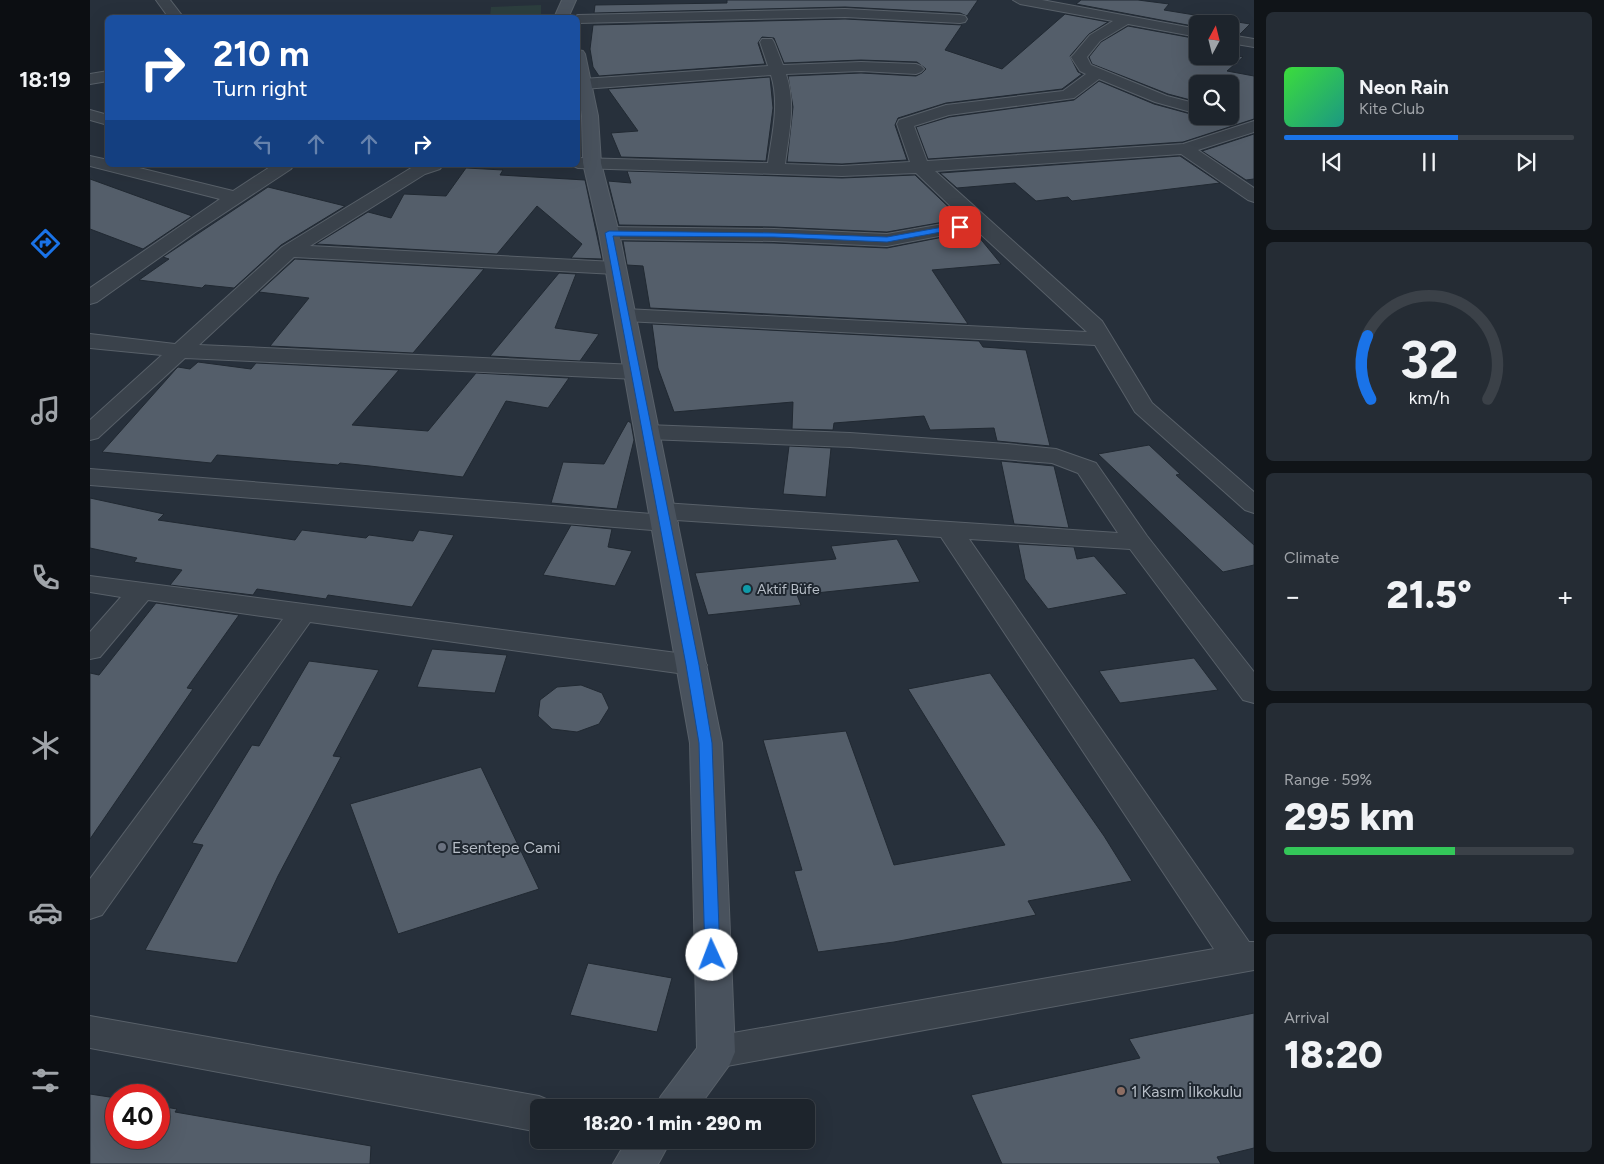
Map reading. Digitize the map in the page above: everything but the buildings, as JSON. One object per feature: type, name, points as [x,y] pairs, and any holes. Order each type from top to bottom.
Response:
[{"type":"street","points":[[163,0],[175,15]]},
{"type":"street","points":[[562,15],[569,0]]},
{"type":"street","points":[[1020,0],[1189,31]]},
{"type":"street","points":[[580,19],[845,13],[960,19]]},
{"type":"street","points":[[1125,20],[1096,38],[1080,57],[1085,68],[1161,100],[1189,108]]},
{"type":"street","points":[[1239,40],[1254,43]]},
{"type":"street","points":[[767,42],[775,70],[784,88],[784,107],[776,169]]},
{"type":"street","points":[[580,64],[590,116],[585,163],[609,233],[706,743],[716,1052],[682,1099]]},
{"type":"street","points":[[584,84],[683,75],[879,65],[916,70]]},
{"type":"street","points":[[1097,73],[1068,95],[946,110],[905,124],[920,167],[979,223],[1094,326],[1143,407],[1254,505]]},
{"type":"street","points":[[90,79],[105,76]]},
{"type":"street","points":[[90,115],[105,119]]},
{"type":"street","points":[[1239,121],[1254,126]]},
{"type":"street","points":[[585,163],[842,171],[920,167],[1185,150],[1254,126]]},
{"type":"street","points":[[1185,150],[1254,196]]},
{"type":"street","points":[[90,161],[105,165]]},
{"type":"street","points":[[114,167],[234,197]]},
{"type":"street","points":[[90,433],[289,251],[422,167]]},
{"type":"street","points":[[90,298],[234,197],[270,169]]},
{"type":"street","points":[[609,233],[774,235],[887,240],[979,223]]},
{"type":"street","points":[[289,251],[616,268]]},
{"type":"street","points":[[625,315],[1101,339]]},
{"type":"street","points":[[90,341],[182,350],[636,372]]},
{"type":"street","points":[[647,432],[850,440],[1007,451],[1056,456],[1087,468],[1138,542],[1254,693]]},
{"type":"street","points":[[90,477],[664,517],[949,529],[1138,542]]},
{"type":"street","points":[[716,1052],[1247,957],[949,529]]},
{"type":"street","points":[[90,584],[692,665]]},
{"type":"street","points":[[90,650],[142,592]]},
{"type":"street","points":[[90,905],[302,614]]},
{"type":"street","points":[[90,1032],[530,1112]]},
{"type":"street","points":[[634,1164],[645,1149]]},
{"type":"shaded area","points":[[541,5],[541,15],[490,15],[491,7]]},
{"type":"place","name":"Aktif Büfe","points":[[747,589]]},
{"type":"place","name":"Esentepe Cami","points":[[442,847]]},
{"type":"place","name":"1 Kasım İlkokulu","points":[[1121,1091]]},
{"type":"route","points":[[712,955],[706,743],[609,233],[774,235],[887,240],[960,227]]}]
